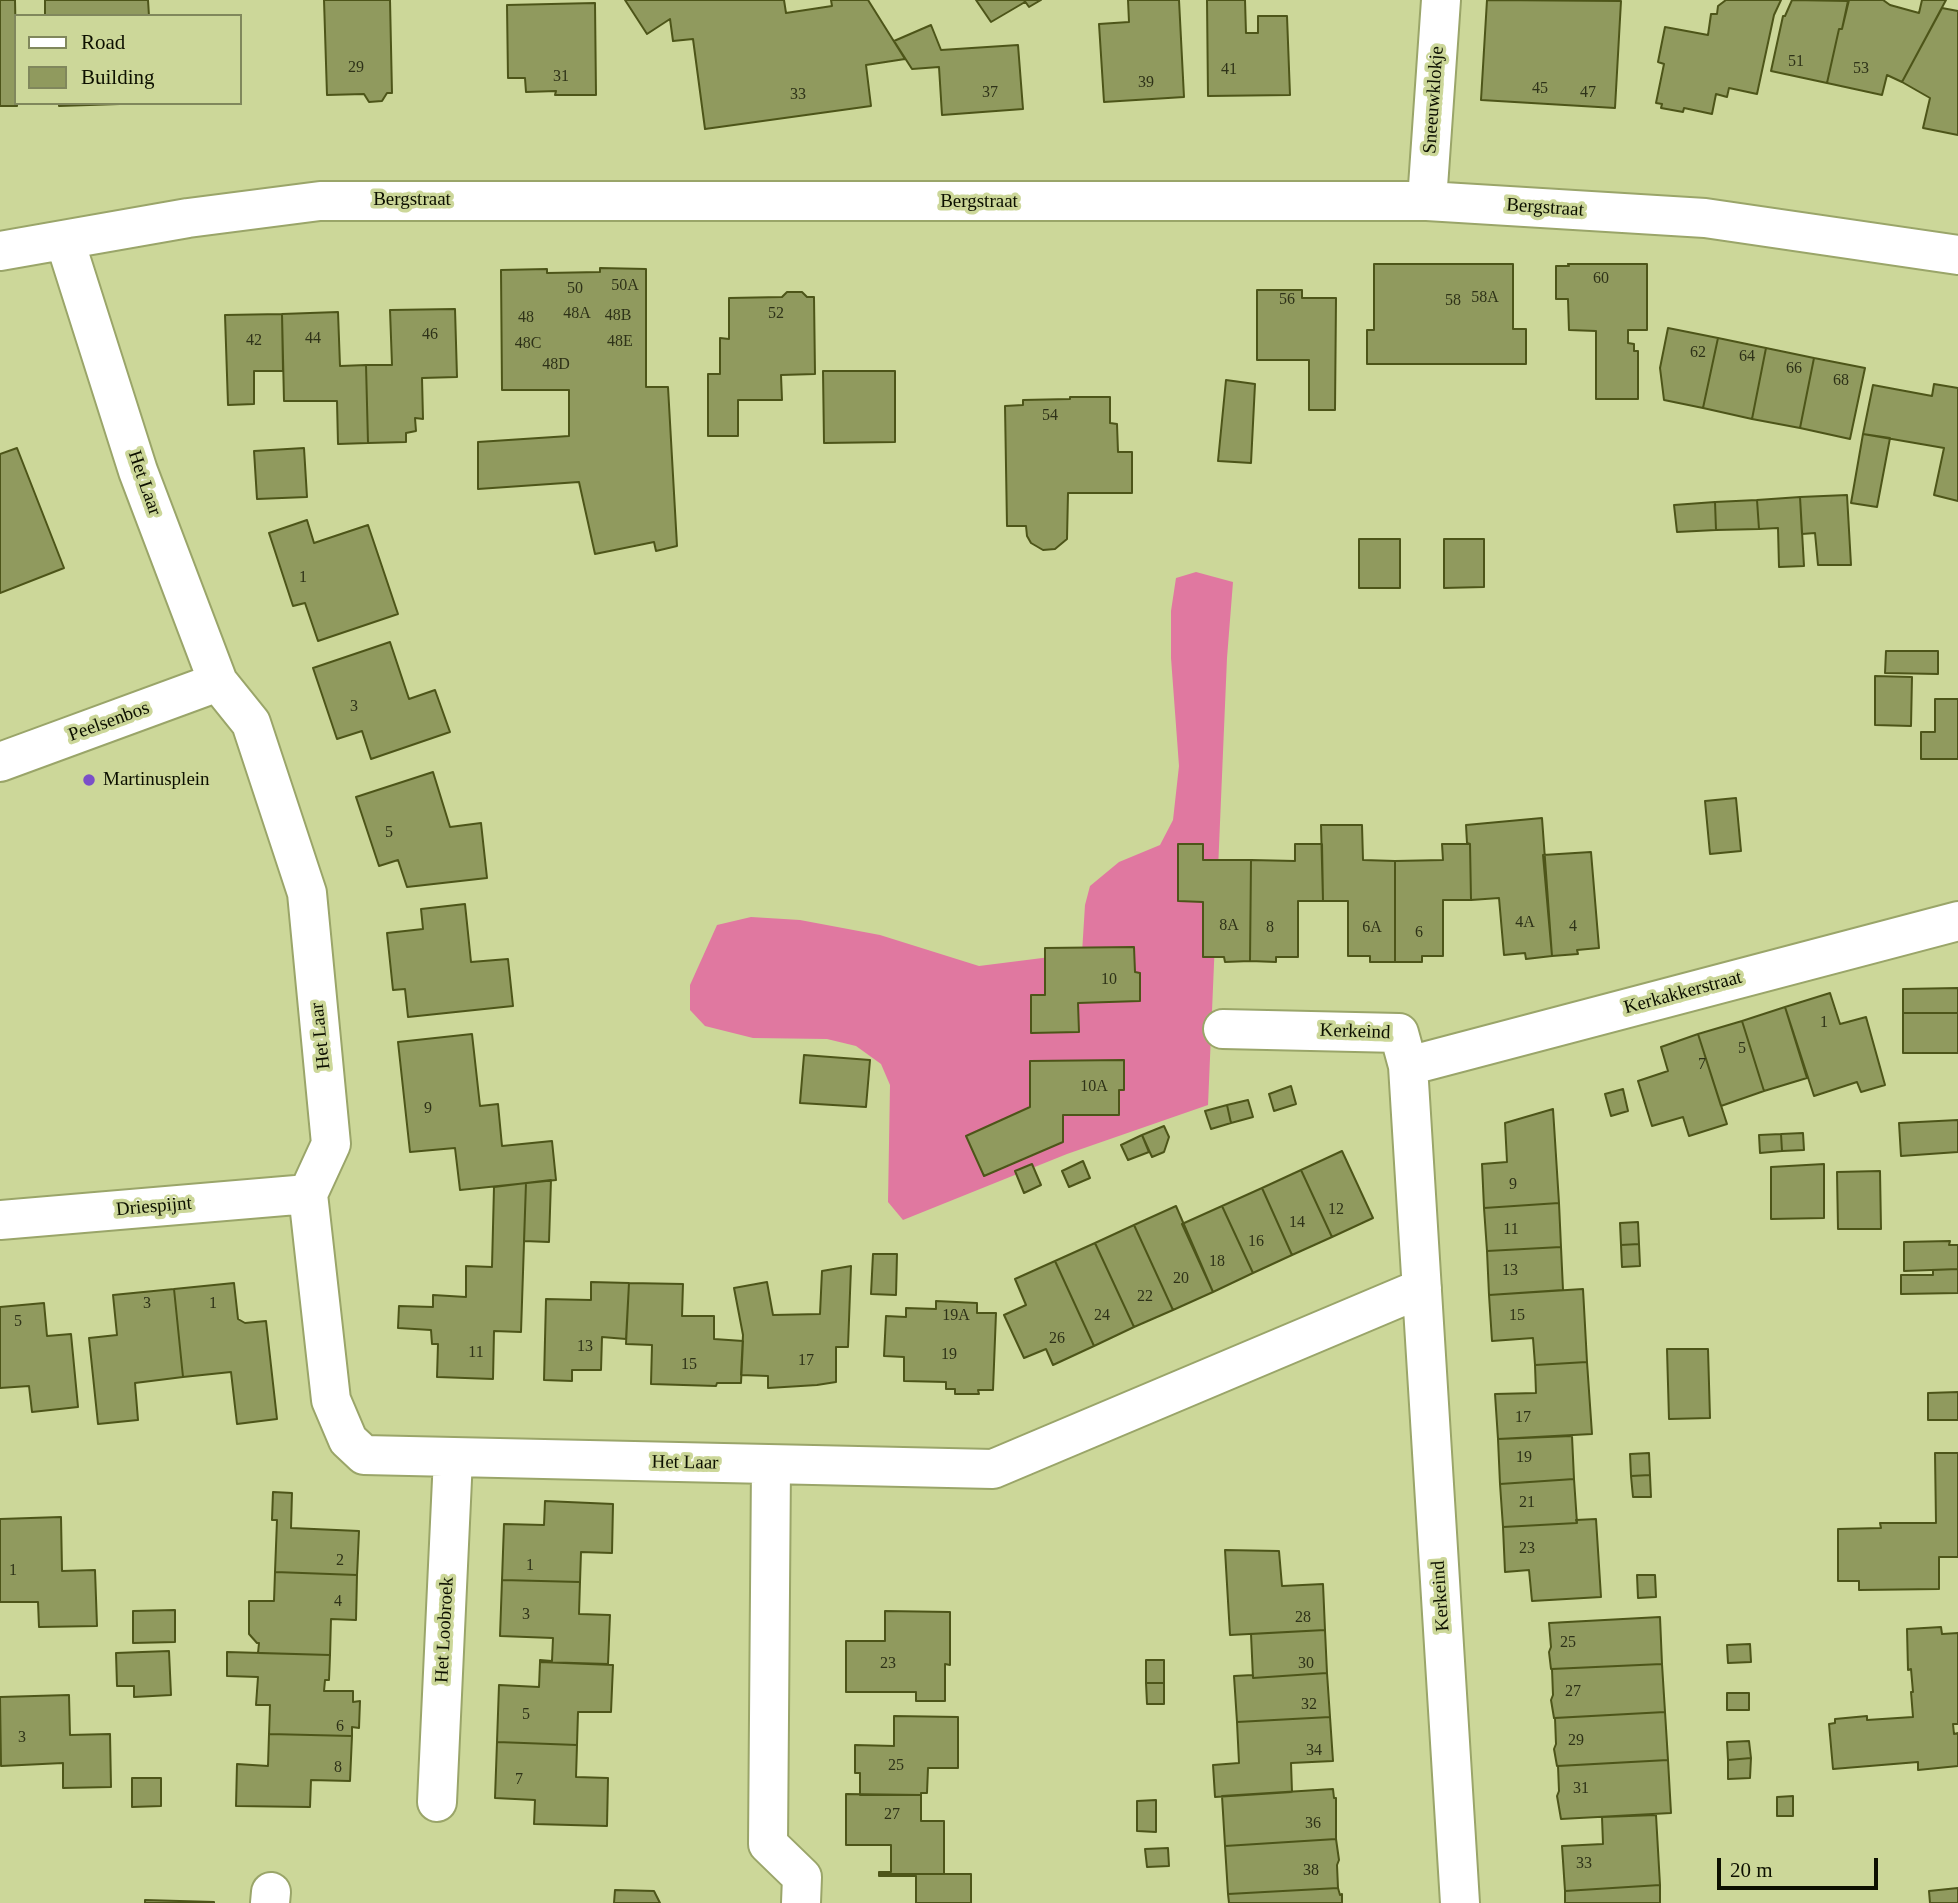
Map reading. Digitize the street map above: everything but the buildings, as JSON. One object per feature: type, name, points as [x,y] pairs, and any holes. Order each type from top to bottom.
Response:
[{"type":"street","name":"Sneeuwklokje","points":[[1427,201],[1441,0]]},
{"type":"street","name":"Bergstraat","points":[[0,251],[65,242],[188,218],[320,201],[1427,201],[1705,218],[1958,255]]},
{"type":"street","name":"Het Laar","points":[[65,242],[138,471],[218,682],[251,723],[307,893],[331,1144],[309,1194],[331,1400],[348,1440],[365,1455],[993,1469],[1422,1288]]},
{"type":"street","name":"Peelsenbos","points":[[0,762],[218,682]]},
{"type":"street","name":"Kerkakkerstraat","points":[[1408,1066],[1958,920]]},
{"type":"street","name":"Kerkeind","points":[[1223,1029],[1399,1033],[1408,1066],[1460,1903]]},
{"type":"street","name":"Driespijnt","points":[[0,1220],[309,1194]]},
{"type":"street","name":"Het Loobroek","points":[[437,1802],[453,1458]]},
{"type":"street","points":[[771,1465],[768,1844],[802,1877],[801,1903]]},
{"type":"shaded area","points":[[1196,572],[1233,582],[1227,658],[1208,1105],[1067,1154],[903,1220],[888,1202],[890,1085],[881,1064],[856,1046],[827,1039],[753,1038],[705,1026],[690,1010],[690,985],[717,925],[751,917],[800,920],[880,935],[979,966],[1082,953],[1085,905],[1090,886],[1119,862],[1160,845],[1173,820],[1179,766],[1171,658],[1171,611],[1176,578]]},
{"type":"place","name":"Martinusplein","points":[[89,780]]}]
